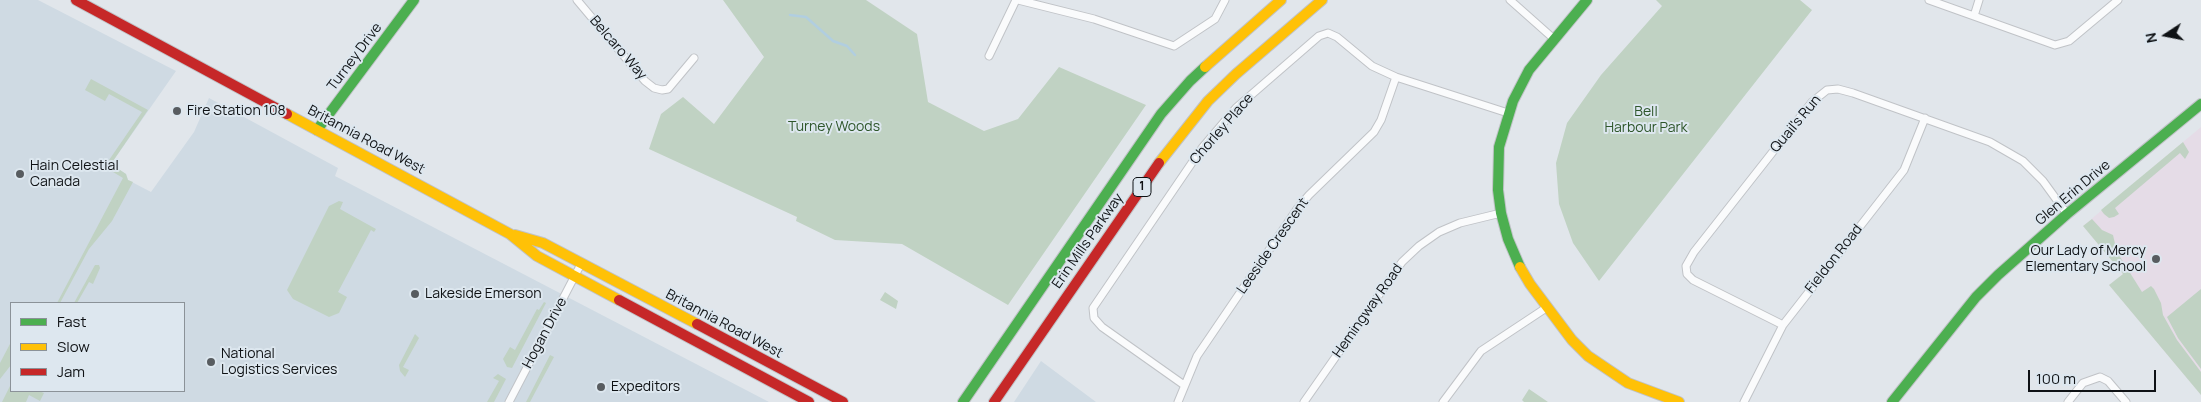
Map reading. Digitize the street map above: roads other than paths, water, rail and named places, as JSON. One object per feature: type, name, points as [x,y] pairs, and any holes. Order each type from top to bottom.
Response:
[{"type":"main road","name":"Britannia Road West","points":[[76,0],[510,234],[537,256],[809,402]]},
{"type":"main road","name":"Turney Drive","points":[[317,130],[414,0]]},
{"type":"main road","name":"Erin Mills Parkway","points":[[963,402],[1161,114],[1190,81],[1281,0]]},
{"type":"main road","name":"Erin Mills Parkway","points":[[994,402],[1173,144],[1208,101],[1236,74],[1322,0]]},
{"type":"main road","points":[[1588,0],[1529,70],[1508,113],[1499,147],[1497,167],[1500,213],[1517,261],[1546,308],[1572,340],[1588,356],[1628,383],[1679,402]]},
{"type":"main road","name":"Glen Erin Drive","points":[[1892,402],[1976,297],[1998,275],[2067,214],[2201,104]]},
{"type":"main road","name":"Britannia Road West","points":[[510,234],[543,243],[843,402]]},
{"type":"street","points":[[989,56],[1017,0],[1094,19],[1174,46],[1215,19],[1225,0]]},
{"type":"street","points":[[1510,0],[1554,39]]},
{"type":"street","points":[[1929,0],[2055,45],[2069,41],[2118,0]]},
{"type":"street","points":[[1974,16],[1979,0]]},
{"type":"street","name":"Belcaro Way","points":[[581,2],[645,81],[654,88],[662,90],[673,85],[694,58]]},
{"type":"street","name":"Chorley Place","points":[[1184,385],[1102,327],[1094,318],[1093,308],[1192,162],[1218,128],[1261,85],[1319,36],[1328,33],[1337,37],[1372,66],[1396,77],[1508,113]]},
{"type":"street","name":"Leeside Crescent","points":[[1178,402],[1197,356],[1297,209],[1374,132],[1381,120],[1396,77]]},
{"type":"street","name":"Quail's Run","points":[[1783,325],[1693,280],[1688,274],[1686,266],[1820,94],[1827,90],[1838,89],[1990,142],[2023,161],[2043,181],[2067,214]]},
{"type":"street","name":"Fieldon Road","points":[[1744,402],[1783,325],[1904,170],[1925,118]]},
{"type":"street","name":"Hemingway Road","points":[[1304,402],[1402,262],[1419,246],[1439,232],[1460,222],[1500,213]]},
{"type":"street","name":"Hogan Drive","points":[[509,402],[581,264]]},
{"type":"street","points":[[1443,402],[1481,351],[1546,308]]},
{"type":"street","points":[[2068,402],[2083,383],[2100,378],[2108,381],[2126,402]]},
{"type":"waterway","points":[[790,15],[806,17],[833,41],[847,46],[855,55]]},
{"type":"place","name":"Fire Station 108","points":[[177,111]]},
{"type":"place","name":"Hain Celestial Canada","points":[[20,174]]},
{"type":"place","name":"Our Lady of Mercy Elementary School","points":[[2156,259]]},
{"type":"place","name":"Lakeside Emerson","points":[[415,294]]},
{"type":"place","name":"National Logistics Services","points":[[211,362]]},
{"type":"place","name":"Expeditors","points":[[601,387]]},
{"type":"park label","name":"Bell Harbour Park","points":[[1646,120]]},
{"type":"park label","name":"Turney Woods","points":[[834,127]]}]
